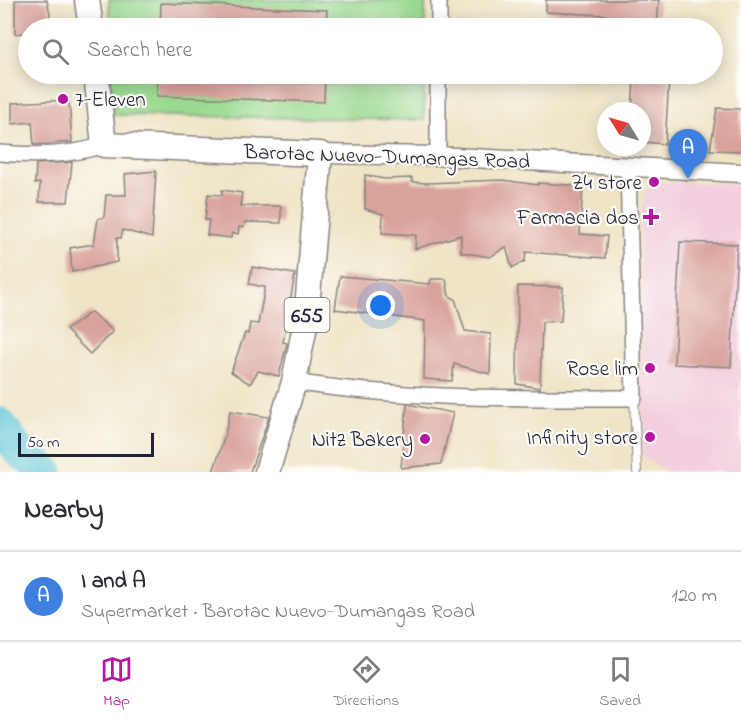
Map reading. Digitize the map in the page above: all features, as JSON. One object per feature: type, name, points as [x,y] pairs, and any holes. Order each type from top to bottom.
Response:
[{"type":"main road","points":[[87,0],[90,18]]},
{"type":"main road","points":[[97,84],[104,145]]},
{"type":"main road","name":"Barotac Nuevo-Dumangas Road","points":[[104,145],[320,154]]},
{"type":"main road","name":"655","points":[[267,472],[294,382],[306,320],[320,154]]},
{"type":"street","points":[[439,0],[439,18]]},
{"type":"street","points":[[438,84],[438,156]]},
{"type":"street","points":[[0,153],[35,156],[65,154],[104,145]]},
{"type":"street","name":"Barotac Nuevo-Dumangas Road","points":[[320,154],[438,156],[628,168],[741,172]]},
{"type":"street","points":[[294,382],[347,390],[484,398],[634,398],[628,168]]},
{"type":"lane","points":[[634,398],[637,472]]},
{"type":"shaded area","points":[[654,182],[741,184],[741,472],[668,472],[643,457],[640,224],[645,192]]},
{"type":"green space","points":[[109,0],[425,0],[425,18],[110,18]]},
{"type":"green space","points":[[111,84],[424,84],[424,120],[113,115]]},
{"type":"building","points":[[15,0],[47,0],[49,18],[18,18],[18,34],[15,34]]},
{"type":"building","points":[[546,0],[659,0],[658,18],[605,18],[605,15],[546,12]]},
{"type":"building","points":[[161,3],[327,10],[327,18],[160,18]]},
{"type":"building","points":[[158,84],[325,84],[324,102],[157,96]]},
{"type":"building","points":[[634,84],[669,84],[665,144],[651,143],[651,102],[633,102]]},
{"type":"building","points":[[69,100],[72,142],[34,145],[32,122],[12,124],[12,103]]},
{"type":"building","points":[[717,108],[741,109],[741,151],[710,150]]},
{"type":"building","points":[[72,162],[68,202],[39,202],[40,183],[35,184],[36,164]]},
{"type":"building","points":[[156,171],[152,238],[123,230],[121,238],[117,238],[117,262],[72,272],[70,248],[94,244],[98,219],[104,217],[106,195],[126,195],[125,174]]},
{"type":"building","points":[[365,175],[384,179],[412,178],[412,182],[427,183],[502,180],[538,185],[538,183],[583,186],[580,234],[607,236],[605,258],[526,252],[525,261],[512,268],[506,247],[490,257],[461,252],[461,235],[415,249],[416,235],[382,233],[383,214],[365,209]]},
{"type":"building","points":[[222,190],[242,193],[240,206],[281,206],[281,223],[245,222],[244,227],[239,227],[238,234],[232,233],[231,238],[207,235],[209,220],[205,220],[208,194],[222,195]]},
{"type":"building","points":[[680,242],[737,244],[731,367],[674,364]]},
{"type":"building","points":[[252,267],[295,274],[283,342],[287,343],[279,376],[258,371],[250,384],[231,372],[245,333],[248,334],[250,323],[258,324],[265,287],[249,284]]},
{"type":"building","points":[[340,276],[430,284],[431,279],[446,279],[449,296],[455,299],[465,331],[491,334],[490,374],[454,364],[452,381],[424,379],[425,321],[335,309]]},
{"type":"building","points":[[518,286],[563,287],[561,321],[542,322],[540,388],[517,384]]},
{"type":"building","points":[[91,312],[113,331],[90,354],[66,330]]},
{"type":"building","name":"Nitz Bakery","points":[[407,404],[453,413],[441,464],[401,468]]},
{"type":"building","points":[[230,411],[269,417],[250,472],[213,472]]},
{"type":"waterway","points":[[0,424],[18,450],[47,472]]},
{"type":"place","name":"7-Eleven","points":[[63,99]]},
{"type":"place","name":"I and A","points":[[688,179]]},
{"type":"place","name":"Z4 store","points":[[654,182]]},
{"type":"place","name":"Farmacia dos","points":[[651,217]]},
{"type":"place","name":"Rose lim","points":[[650,368]]},
{"type":"place","name":"Infinity store","points":[[650,437]]},
{"type":"place","name":"Nitz Bakery","points":[[425,439]]}]
